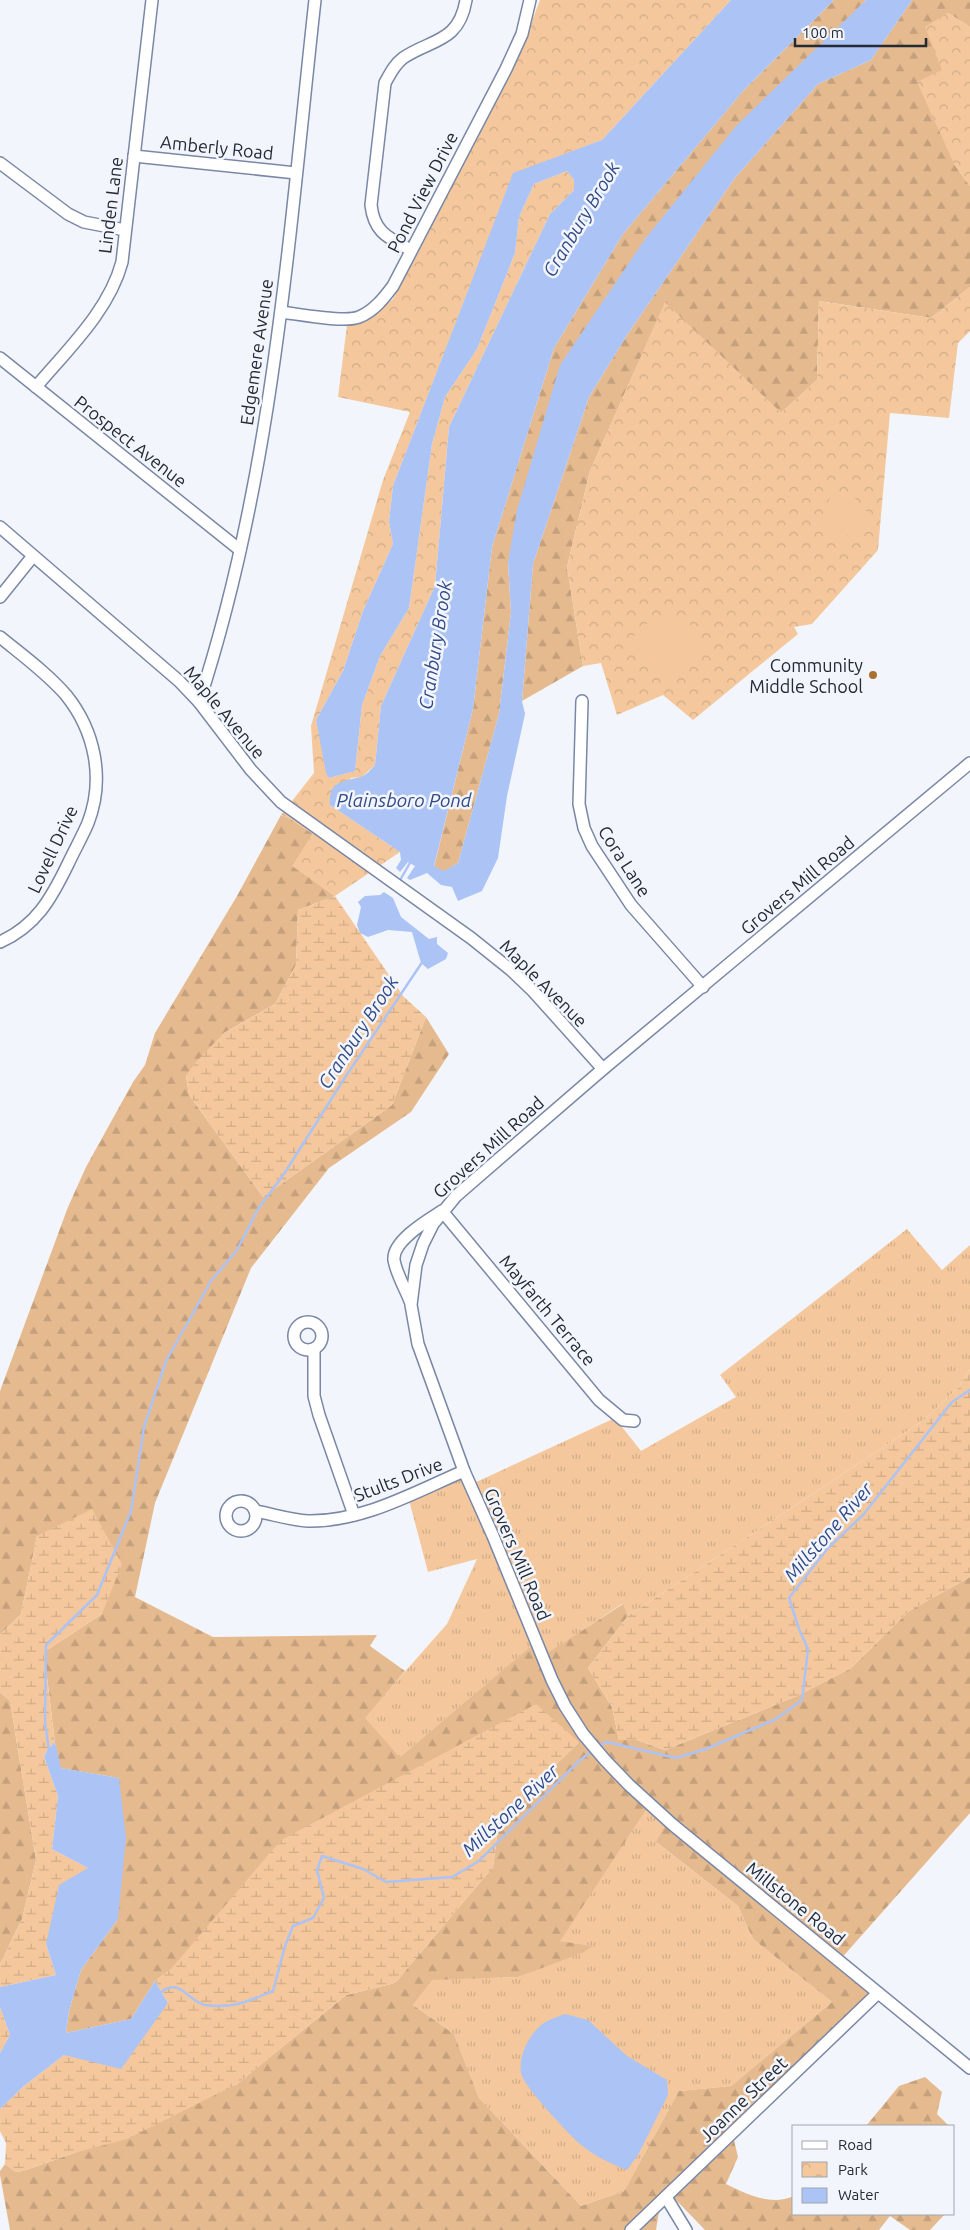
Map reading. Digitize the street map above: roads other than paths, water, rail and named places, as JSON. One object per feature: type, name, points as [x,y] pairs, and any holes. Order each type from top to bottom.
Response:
[{"type":"street","name":"Linden Lane","points":[[36,388],[106,299],[117,279],[122,262],[152,0]]},
{"type":"street","name":"Edgemere Avenue","points":[[199,702],[218,645],[240,550],[269,400],[281,312],[315,0]]},
{"type":"street","points":[[411,250],[386,236],[376,226],[372,216],[371,205],[385,83],[391,70],[404,58],[441,40],[455,28],[464,10],[466,0]]},
{"type":"street","name":"Pond View Drive","points":[[281,312],[358,318],[373,309],[384,298],[506,68],[522,34],[530,0]]},
{"type":"street","name":"Amberly Road","points":[[134,156],[296,173]]},
{"type":"street","points":[[0,163],[68,214],[84,222],[125,230]]},
{"type":"street","name":"Prospect Avenue","points":[[0,358],[240,550]]},
{"type":"street","name":"Maple Avenue","points":[[0,527],[160,664],[199,702],[235,752],[281,802],[472,938],[511,970],[533,991],[603,1069]]},
{"type":"street","points":[[0,597],[34,556]]},
{"type":"street","name":"Lovell Drive","points":[[0,637],[65,694],[88,732],[96,765],[96,788],[88,822],[57,888],[25,929],[0,942]]},
{"type":"street","name":"Cora Lane","points":[[582,701],[579,804],[584,828],[592,846],[631,905],[703,987]]},
{"type":"street","name":"Grovers Mill Road","points":[[605,1760],[583,1734],[552,1680],[493,1536],[464,1471],[418,1344],[412,1305],[416,1265],[423,1244],[442,1210],[456,1196],[603,1069],[970,763]]},
{"type":"street","points":[[412,1305],[394,1261],[394,1254],[397,1246],[418,1227],[442,1210]]},
{"type":"street","name":"Mayfarth Terrace","points":[[442,1210],[599,1400],[623,1420],[634,1422]]},
{"type":"street","points":[[314,1349],[314,1396],[319,1416],[354,1515]]},
{"type":"street","name":"Stults Drive","points":[[255,1511],[307,1521],[332,1520],[374,1510],[464,1471]]},
{"type":"street","name":"Millstone Road","points":[[605,1760],[673,1825],[970,2068]]},
{"type":"street","name":"Joanne Street","points":[[630,2230],[878,1993]]},
{"type":"street","points":[[666,2197],[686,2230]]},
{"type":"water","name":"Plainsboro Pond","points":[[731,0],[834,0],[743,91],[623,234],[554,348],[492,547],[473,709],[434,866],[444,871],[458,863],[499,714],[511,612],[508,562],[517,510],[560,365],[645,239],[736,126],[866,0],[912,0],[871,60],[818,84],[734,179],[627,335],[589,397],[533,564],[522,701],[525,714],[507,796],[498,858],[482,891],[458,901],[452,887],[441,885],[427,873],[410,880],[407,878],[415,866],[408,862],[400,872],[396,868],[401,860],[400,852],[330,805],[330,797],[331,791],[338,784],[362,776],[375,765],[381,706],[435,586],[449,427],[550,214],[574,190],[574,180],[567,171],[534,184],[519,217],[515,253],[477,349],[445,397],[432,444],[409,608],[380,656],[362,705],[355,771],[329,778],[326,773],[316,720],[343,671],[363,611],[393,544],[389,522],[393,486],[513,173],[602,140]]},
{"type":"water","name":"Cranbury Brook","points":[[384,892],[393,898],[401,917],[429,939],[437,937],[437,944],[448,953],[446,959],[428,969],[421,963],[412,932],[388,930],[368,937],[360,933],[357,925],[361,907],[358,902],[365,896],[380,895]]},
{"type":"water","points":[[55,1742],[61,1768],[119,1778],[126,1838],[118,1919],[81,1970],[69,2011],[66,2033],[131,2019],[155,1981],[168,2003],[121,2069],[64,2055],[24,2086],[0,2109],[0,2053],[10,2035],[0,2007],[0,1987],[56,1975],[46,1944],[59,1885],[88,1868],[52,1849],[58,1796],[44,1757],[48,1749]]},
{"type":"water","points":[[565,2014],[588,2020],[627,2056],[667,2080],[668,2095],[638,2155],[627,2170],[603,2159],[580,2144],[538,2099],[521,2073],[524,2051],[536,2030],[547,2021]]},
{"type":"waterway","name":"Cranbury Brook","points":[[399,882],[411,861]]},
{"type":"waterway","name":"Cranbury Brook","points":[[49,1751],[45,1722],[46,1645],[97,1595],[131,1511],[144,1427],[166,1361],[211,1281],[237,1250],[258,1209],[284,1174],[344,1079],[423,961]]},
{"type":"waterway","name":"Millstone River","points":[[598,1746],[607,1742],[676,1758],[706,1749],[776,1719],[802,1700],[808,1649],[789,1598],[827,1549],[863,1515],[952,1402],[970,1390]]},
{"type":"waterway","name":"Millstone River","points":[[161,1992],[174,1987],[199,2003],[224,2006],[248,2001],[273,1991],[285,1946],[293,1926],[313,1918],[324,1898],[317,1870],[322,1856],[363,1869],[386,1882],[452,1877],[479,1861],[579,1761],[592,1751]]},
{"type":"place","name":"Community Middle School","points":[[873,675]]}]
